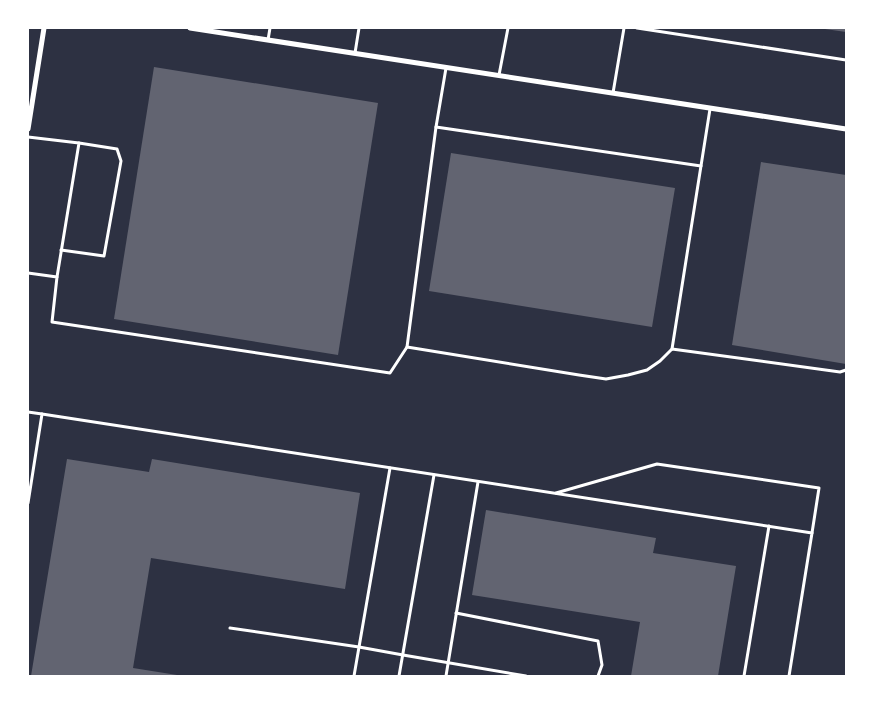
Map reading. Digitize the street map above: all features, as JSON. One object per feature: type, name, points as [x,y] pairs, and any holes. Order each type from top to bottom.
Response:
[{"type":"street","points":[[28,129],[29,108],[44,28]]},
{"type":"street","points":[[190,28],[846,129]]},
{"type":"lane","points":[[268,40],[270,28]]},
{"type":"lane","points":[[355,53],[359,28]]},
{"type":"lane","points":[[499,75],[508,28]]},
{"type":"lane","points":[[614,93],[624,28]]},
{"type":"lane","points":[[637,28],[846,60]]},
{"type":"lane","points":[[79,143],[56,277],[52,322],[390,373],[407,347],[436,127],[446,67]]},
{"type":"lane","points":[[407,347],[569,374],[606,378],[647,370],[660,361],[672,349],[710,108]]},
{"type":"lane","points":[[436,127],[701,166]]},
{"type":"lane","points":[[28,137],[117,149],[121,162],[104,256],[61,250]]},
{"type":"lane","points":[[28,273],[56,277]]},
{"type":"lane","points":[[672,349],[840,372],[846,370]]},
{"type":"lane","points":[[28,412],[812,533]]},
{"type":"lane","points":[[28,503],[42,414]]},
{"type":"lane","points":[[555,493],[657,464],[819,488],[789,676]]},
{"type":"lane","points":[[354,676],[390,468]]},
{"type":"lane","points":[[399,676],[434,475]]},
{"type":"lane","points":[[446,676],[478,482]]},
{"type":"lane","points":[[744,676],[769,526]]},
{"type":"lane","points":[[456,613],[598,641],[602,665],[598,676]]},
{"type":"lane","points":[[230,628],[359,646],[403,656],[526,676]]},
{"type":"building","points":[[846,28],[846,32],[825,29]]},
{"type":"building","points":[[154,67],[378,103],[338,355],[114,319]]},
{"type":"building","points":[[451,153],[675,188],[652,327],[429,291]]},
{"type":"building","points":[[761,162],[846,175],[846,364],[732,345]]},
{"type":"building","points":[[67,459],[149,472],[152,459],[360,493],[345,589],[151,558],[133,668],[177,676],[31,676]]},
{"type":"building","points":[[486,510],[656,538],[653,553],[736,566],[718,676],[631,676],[640,622],[472,595]]}]
